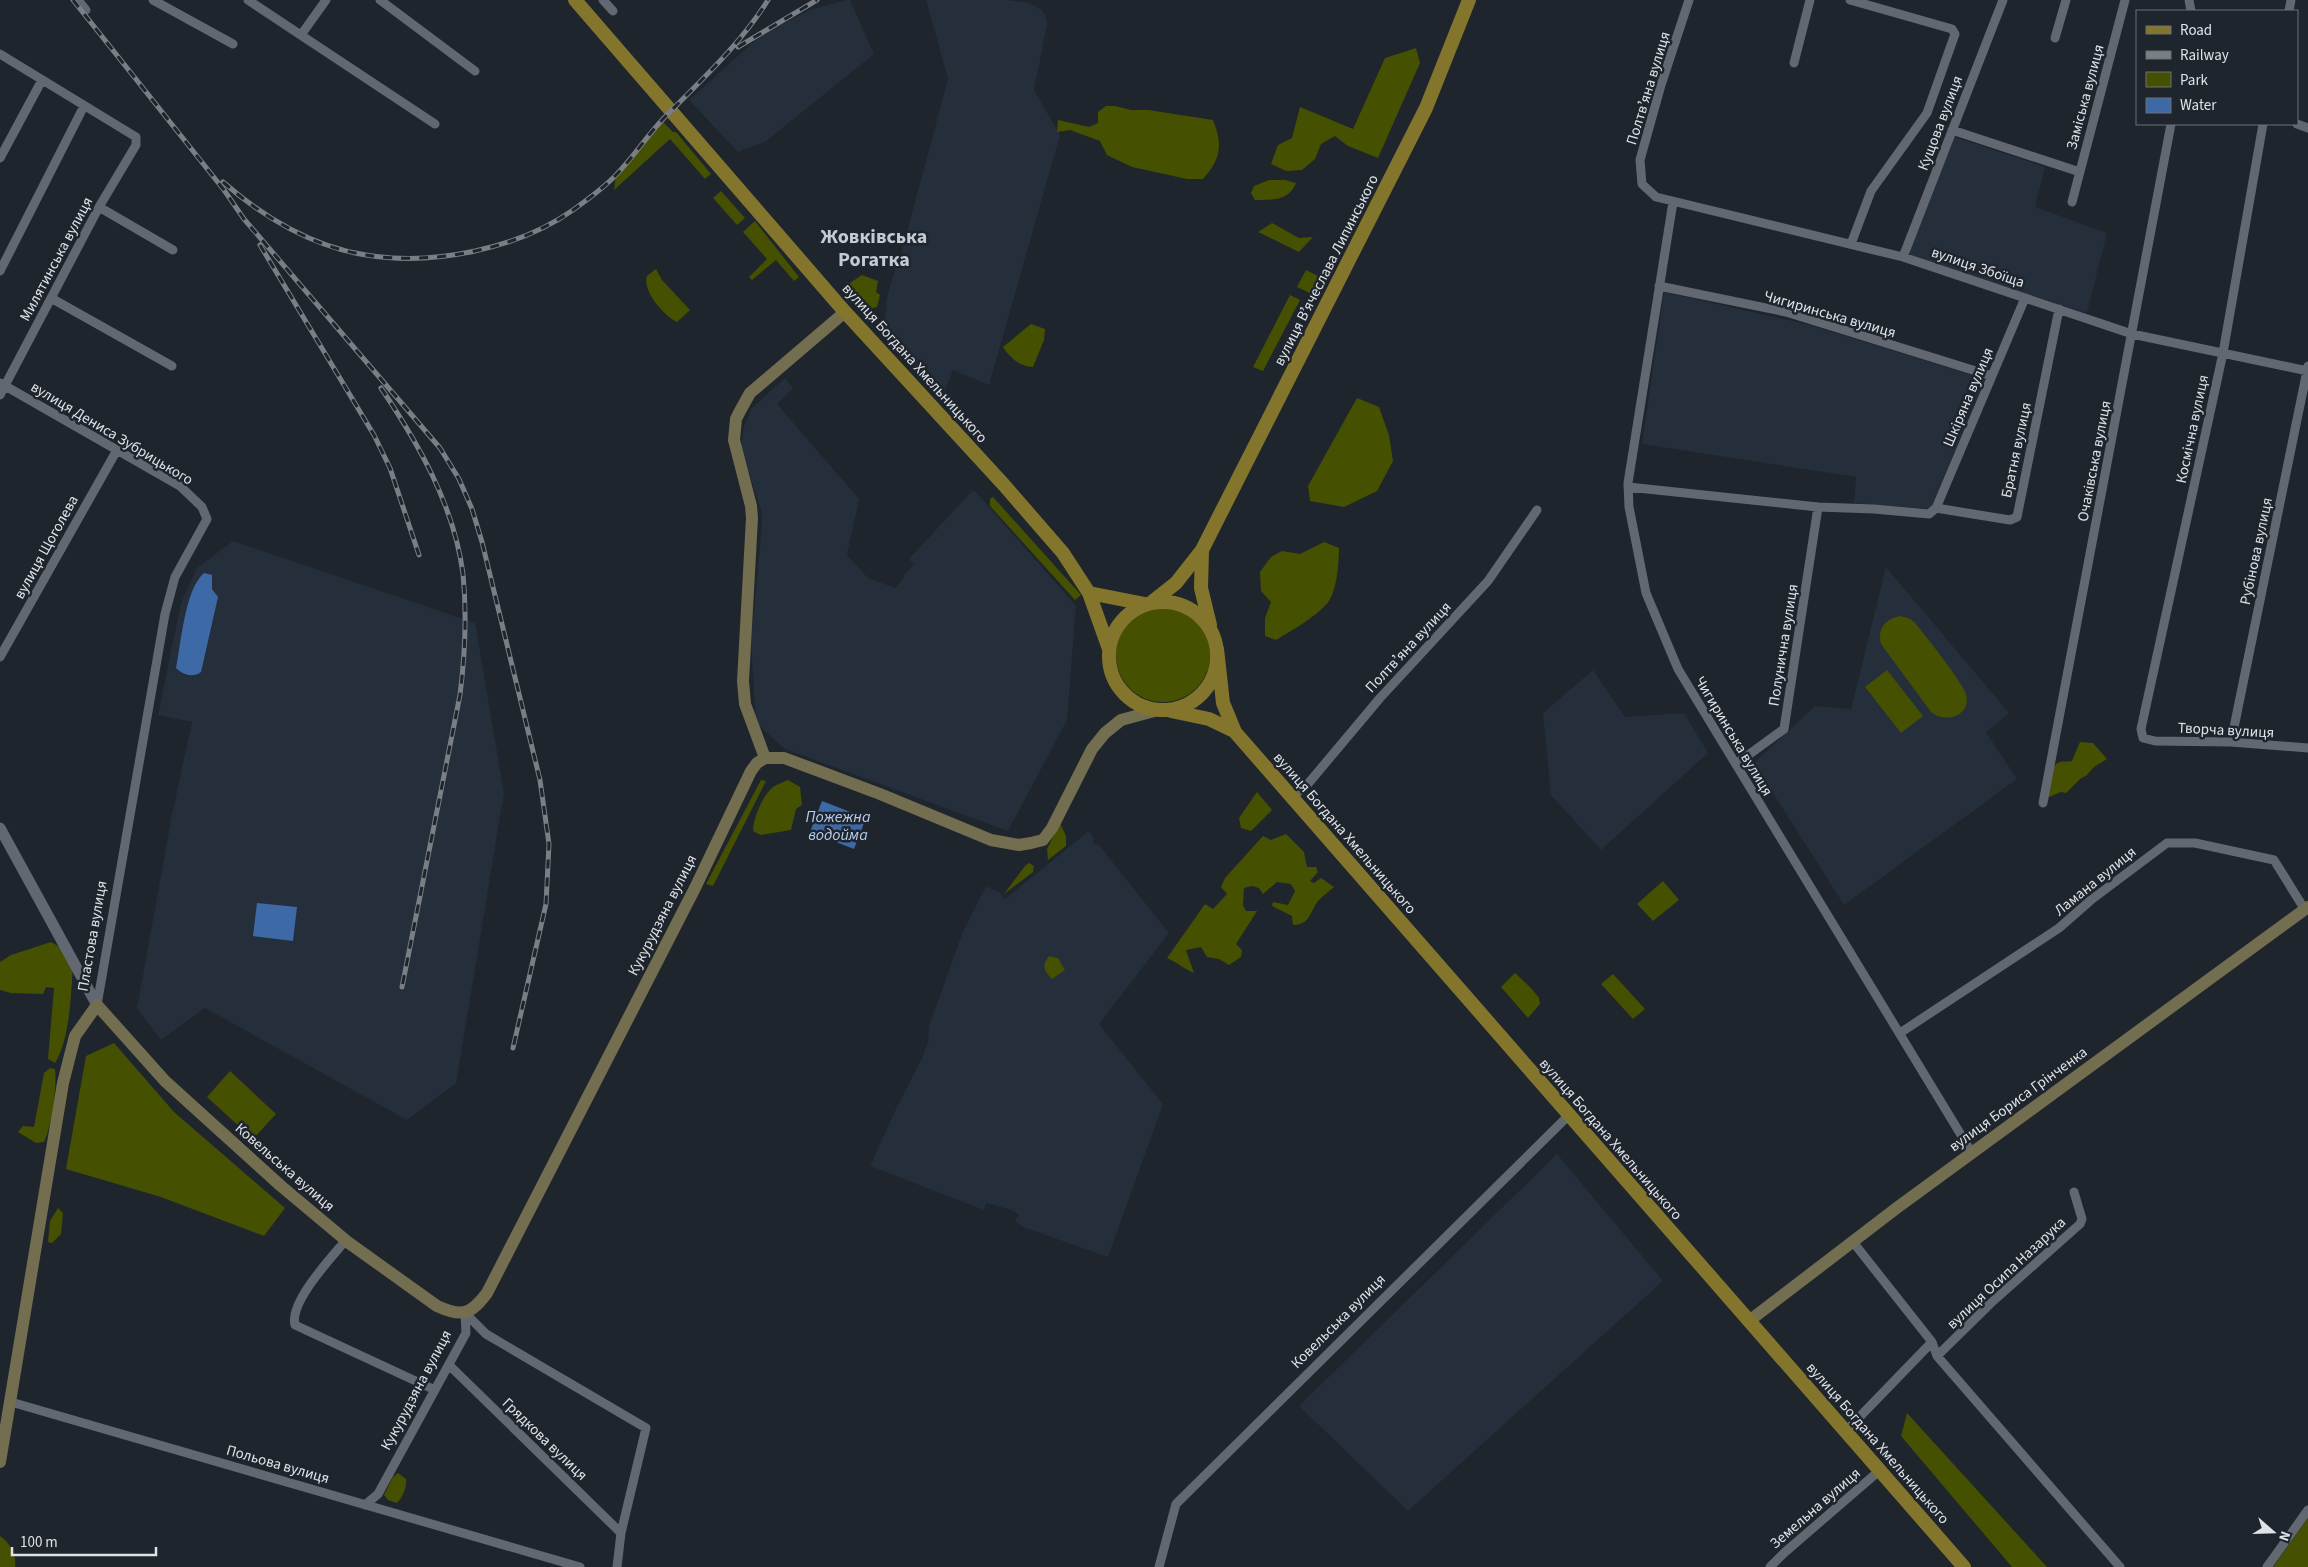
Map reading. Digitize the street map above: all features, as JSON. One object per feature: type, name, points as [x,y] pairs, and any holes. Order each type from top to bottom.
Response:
[{"type":"main road","name":"вулиця Богдана Хмельницького","points":[[575,0],[846,312],[1014,496],[1063,553],[1089,593],[1109,649]]},
{"type":"main road","name":"вулиця Вʼячеслава Липинського","points":[[1148,603],[1176,583],[1202,550],[1426,108],[1469,0]]},
{"type":"main road","points":[[846,312],[750,393],[736,419],[734,440],[751,506],[752,518],[743,681],[745,704],[765,758],[774,756],[784,758],[880,794],[991,840],[1019,844],[1043,840],[1052,828],[1092,749],[1105,733],[1121,720],[1179,708],[1201,695],[1214,674],[1217,649],[1212,631],[1197,612],[1176,602],[1148,603],[1089,593]]},
{"type":"main road","name":"вулиця Вʼячеслава Липинського","points":[[1202,550],[1201,588],[1212,631]]},
{"type":"main road","points":[[1148,603],[1124,617],[1112,637],[1109,649],[1110,670],[1123,693],[1145,708],[1163,710]]},
{"type":"main road","name":"вулиця Богдана Хмельницького","points":[[1217,649],[1223,703],[1234,731],[1964,1567]]},
{"type":"main road","name":"вулиця Богдана Хмельницького","points":[[1163,710],[1208,719],[1234,731]]},
{"type":"main road","name":"Кукурудзяна вулиця","points":[[465,1313],[476,1307],[487,1293],[695,888],[751,772],[757,763],[765,758]]},
{"type":"main road","name":"вулиця Бориса Грінченка","points":[[1749,1321],[1972,1153],[2306,909]]},
{"type":"main road","name":"Ковельська вулиця","points":[[97,1006],[165,1081],[281,1186],[346,1240],[437,1306],[449,1312],[465,1313]]},
{"type":"main road","name":"Пластова вулиця","points":[[0,1462],[5,1400],[63,1083],[75,1036],[97,1006]]},
{"type":"street","points":[[78,0],[86,10]]},
{"type":"street","points":[[153,0],[233,44]]},
{"type":"street","points":[[248,0],[435,124]]},
{"type":"street","points":[[300,35],[326,0]]},
{"type":"street","points":[[380,0],[475,70]]},
{"type":"street","points":[[603,0],[613,11]]},
{"type":"street","name":"Полтвʼяна вулиця","points":[[1642,184],[1640,160],[1660,85],[1689,0]]},
{"type":"street","points":[[1794,63],[1810,0]]},
{"type":"street","points":[[1850,0],[1952,30],[1955,34],[1927,113],[1871,191],[1851,244]]},
{"type":"street","name":"Кущова вулиця","points":[[1903,257],[2003,0]]},
{"type":"street","points":[[2055,38],[2066,0]]},
{"type":"street","name":"Заміська вулиця","points":[[2072,202],[2125,0]]},
{"type":"street","points":[[0,54],[84,106],[0,271]]},
{"type":"street","points":[[0,158],[42,80]]},
{"type":"street","name":"Милятинська вулиця","points":[[0,395],[2,384],[51,298],[99,207],[136,145],[136,137],[84,106]]},
{"type":"street","name":"Очаківська вулиця","points":[[2043,803],[2171,125]]},
{"type":"street","name":"Космічна вулиця","points":[[2143,738],[2141,729],[2223,353],[2263,125]]},
{"type":"street","points":[[1952,130],[2080,172]]},
{"type":"street","name":"вулиця Збоїща","points":[[1642,184],[1656,197],[1903,257],[2132,334],[2308,369]]},
{"type":"street","name":"Чигиринська вулиця","points":[[1673,202],[1630,463],[1628,488],[1629,507],[1646,593],[1678,670],[1972,1153]]},
{"type":"street","points":[[99,207],[172,250]]},
{"type":"street","name":"Чигиринська вулиця","points":[[1659,286],[1786,312],[1992,376]]},
{"type":"street","points":[[51,298],[172,366]]},
{"type":"street","name":"Шкіряна вулиця","points":[[1936,508],[2025,298]]},
{"type":"street","name":"Братня вулиця","points":[[1936,508],[2010,520],[2016,517],[2059,309]]},
{"type":"street","name":"Рубінова вулиця","points":[[2231,742],[2308,369]]},
{"type":"street","name":"вулиця Дениса Зубрицького","points":[[2,384],[180,486],[202,507]]},
{"type":"street","name":"вулиця Щоголева","points":[[0,657],[117,450]]},
{"type":"street","points":[[1628,488],[1818,507],[1874,509],[1929,514],[1936,508]]},
{"type":"street","name":"Пластова вулиця","points":[[97,1006],[165,614],[175,577],[207,519],[202,507]]},
{"type":"street","name":"Полунична вулиця","points":[[1736,764],[1784,729],[1818,507]]},
{"type":"street","name":"Полтвʼяна вулиця","points":[[1292,797],[1307,785],[1380,698],[1488,581],[1537,510]]},
{"type":"street","name":"Творча вулиця","points":[[2143,738],[2155,741],[2231,742],[2308,748]]},
{"type":"street","name":"Ковельська вулиця","points":[[0,828],[97,1006]]},
{"type":"street","name":"Ламана вулиця","points":[[1900,1034],[2059,928],[2106,888],[2167,843],[2194,843],[2274,860],[2306,909]]},
{"type":"street","name":"Ковельська вулиця","points":[[1159,1567],[1176,1504],[1569,1115]]},
{"type":"street","name":"вулиця Осипа Назарука","points":[[1853,1242],[1932,1342],[1937,1356],[1991,1303],[2080,1224],[2082,1219],[2074,1192]]},
{"type":"street","points":[[346,1240],[308,1289],[295,1314],[295,1325],[435,1390]]},
{"type":"street","points":[[465,1313],[486,1334],[646,1428],[621,1532],[617,1567]]},
{"type":"street","name":"Кукурудзяна вулиця","points":[[364,1505],[378,1494],[466,1333],[465,1313]]},
{"type":"street","points":[[1846,1432],[1932,1342]]},
{"type":"street","points":[[1937,1356],[2120,1567]]},
{"type":"street","name":"Грядкова вулиця","points":[[449,1365],[621,1532]]},
{"type":"street","name":"Польова вулиця","points":[[5,1400],[364,1505],[547,1563],[580,1567]]},
{"type":"street","name":"Земельна вулиця","points":[[1770,1567],[1784,1552],[1879,1471]]},
{"type":"street","points":[[2267,1567],[2308,1510]]},
{"type":"shaded area","points":[[850,0],[874,54],[765,142],[738,152],[689,100],[758,38],[809,10]]},
{"type":"shaded area","points":[[926,0],[1008,0],[1029,3],[1041,9],[1045,15],[1047,25],[1034,90],[1060,135],[989,385],[953,370],[943,395],[881,327],[887,309],[886,302],[898,258],[900,258],[948,79]]},
{"type":"shaded area","points":[[1952,136],[2045,167],[2035,207],[2107,233],[2087,313],[1980,280],[1907,253]]},
{"type":"shaded area","points":[[1664,292],[1806,324],[1985,379],[1930,509],[1854,503],[1856,477],[1642,444]]},
{"type":"shaded area","points":[[785,378],[793,388],[777,404],[859,499],[847,555],[868,578],[896,588],[903,576],[914,565],[909,559],[972,491],[976,492],[1076,606],[1067,720],[1008,831],[785,749],[756,723],[751,642],[762,525],[761,510],[741,449],[744,426],[752,408]]},
{"type":"shaded area","points":[[233,541],[475,623],[504,793],[456,1083],[407,1120],[205,1008],[161,1040],[137,1008],[171,820],[192,722],[158,715],[181,603],[197,568]]},
{"type":"shaded area","points":[[1886,567],[2009,713],[1986,732],[2017,779],[1844,905],[1754,763],[1815,706],[1851,709]]},
{"type":"shaded area","points":[[1593,670],[1625,717],[1684,713],[1708,753],[1601,850],[1551,795],[1543,713]]},
{"type":"shaded area","points":[[1089,831],[1095,840],[1092,842],[1099,845],[1169,933],[1099,1024],[1163,1104],[1108,1257],[1023,1227],[1015,1221],[1019,1215],[1012,1210],[986,1203],[984,1210],[870,1166],[922,1058],[928,1042],[929,1026],[962,934],[986,886],[1000,893],[1005,899]]},
{"type":"shaded area","points":[[1557,1154],[1663,1281],[1408,1511],[1299,1406]]},
{"type":"green space","points":[[1416,48],[1420,63],[1378,158],[1348,146],[1335,136],[1321,144],[1315,159],[1302,170],[1286,171],[1271,164],[1278,145],[1292,138],[1300,107],[1353,129],[1385,58]]},
{"type":"green space","points":[[1106,106],[1213,120],[1219,144],[1214,165],[1203,179],[1187,179],[1132,167],[1107,155],[1100,141],[1070,130],[1057,132],[1058,120],[1089,127],[1098,123],[1098,112]]},
{"type":"green space","points":[[662,121],[673,132],[676,132],[711,174],[705,179],[670,139],[614,190],[616,175]]},
{"type":"green space","points":[[1269,180],[1285,180],[1296,183],[1293,189],[1284,196],[1274,199],[1255,200],[1251,193],[1254,186]]},
{"type":"green space","points":[[721,191],[745,218],[737,225],[713,198]]},
{"type":"green space","points":[[755,221],[799,277],[794,281],[776,260],[752,280],[749,277],[767,259],[743,232]]},
{"type":"green space","points":[[1272,223],[1299,238],[1313,237],[1299,252],[1258,232]]},
{"type":"green space","points":[[656,269],[662,280],[690,310],[677,322],[660,309],[648,289],[647,276]]},
{"type":"green space","points":[[1306,270],[1320,277],[1312,294],[1297,287]]},
{"type":"green space","points":[[862,275],[878,281],[876,292],[880,295],[877,307],[873,308],[868,314],[862,314],[844,292],[850,283]]},
{"type":"green space","points":[[1290,295],[1300,300],[1263,371],[1253,367]]},
{"type":"green space","points":[[1031,324],[1045,329],[1044,340],[1033,367],[1015,361],[1003,347]]},
{"type":"green space","points":[[1357,398],[1379,407],[1389,435],[1393,461],[1377,491],[1344,507],[1310,501],[1308,486]]},
{"type":"green space","points":[[993,497],[1081,595],[1075,600],[990,506],[990,499]]},
{"type":"green space","points":[[1324,542],[1339,548],[1336,583],[1329,601],[1312,617],[1276,640],[1265,636],[1265,618],[1271,602],[1261,591],[1260,572],[1271,557],[1282,551],[1300,554]]},
{"type":"green space","points":[[1163,608],[1181,612],[1196,622],[1206,637],[1210,655],[1206,673],[1196,688],[1181,698],[1163,702],[1145,698],[1130,688],[1120,673],[1116,655],[1120,637],[1130,622],[1145,612]]},
{"type":"green space","points":[[1900,616],[1914,622],[1963,688],[1967,702],[1965,708],[1956,716],[1943,717],[1931,712],[1881,644],[1880,634],[1883,626],[1886,622]]},
{"type":"green space","points":[[1887,670],[1923,716],[1901,733],[1865,687]]},
{"type":"green space","points":[[2080,742],[2093,743],[2107,759],[2094,767],[2066,793],[2061,792],[2049,797],[2051,772],[2056,764],[2072,761]]},
{"type":"green space","points":[[761,780],[766,781],[713,886],[706,884]]},
{"type":"green space","points":[[788,780],[800,787],[802,805],[796,809],[791,830],[761,835],[753,831],[757,813],[766,795],[773,787]]},
{"type":"green space","points":[[1257,792],[1272,810],[1251,831],[1241,828],[1239,818]]},
{"type":"green space","points":[[1060,823],[1066,836],[1066,846],[1048,860],[1047,849]]},
{"type":"green space","points":[[1286,834],[1304,852],[1307,867],[1316,867],[1318,872],[1310,881],[1314,883],[1321,878],[1334,887],[1318,901],[1309,917],[1303,923],[1293,925],[1292,916],[1272,906],[1273,902],[1288,905],[1295,891],[1291,884],[1277,882],[1263,894],[1259,888],[1252,886],[1244,888],[1243,905],[1246,911],[1257,911],[1236,944],[1242,950],[1241,957],[1229,965],[1219,959],[1207,957],[1201,947],[1186,950],[1194,973],[1167,958],[1205,904],[1213,909],[1227,894],[1221,887],[1225,878],[1263,836],[1271,840]]},
{"type":"green space","points":[[1029,863],[1034,866],[1033,872],[1004,894],[1025,866]]},
{"type":"green space","points":[[1663,881],[1679,900],[1653,921],[1637,904]]},
{"type":"green space","points":[[51,942],[58,946],[73,965],[67,1029],[55,1063],[48,1059],[54,988],[46,987],[43,994],[11,993],[0,990],[0,962],[11,955]]},
{"type":"green space","points":[[1049,956],[1058,958],[1065,970],[1052,979],[1044,968]]},
{"type":"green space","points":[[1515,973],[1539,998],[1540,1004],[1528,1018],[1501,987]]},
{"type":"green space","points":[[1613,974],[1645,1009],[1633,1019],[1601,984]]},
{"type":"green space","points":[[114,1043],[174,1112],[285,1208],[264,1236],[161,1197],[66,1169],[86,1056]]},
{"type":"green space","points":[[50,1068],[55,1069],[55,1096],[52,1116],[44,1142],[36,1143],[18,1132],[23,1126],[34,1127],[44,1073]]},
{"type":"green space","points":[[230,1071],[276,1114],[253,1139],[207,1097]]},
{"type":"green space","points":[[58,1208],[63,1213],[61,1234],[52,1243],[48,1242],[50,1221]]},
{"type":"green space","points":[[1907,1413],[2047,1567],[2012,1567],[1901,1436]]},
{"type":"green space","points":[[398,1473],[406,1479],[406,1482],[404,1492],[397,1503],[388,1500],[384,1495],[393,1477]]},
{"type":"green space","points":[[2308,1518],[2308,1567],[2273,1567]]},
{"type":"green space","points":[[0,1536],[12,1550],[15,1558],[15,1567],[0,1567]]},
{"type":"water","points":[[204,573],[212,575],[212,589],[218,597],[201,672],[195,675],[188,675],[176,668],[188,603],[192,591]]},
{"type":"water","name":"Пожежна водойма","points":[[822,801],[866,818],[854,849],[810,832]]},
{"type":"water","points":[[257,903],[297,907],[293,941],[253,936]]},
{"type":"railway","points":[[73,0],[224,190],[244,219],[440,448],[459,479],[472,509],[482,542],[540,780],[549,844],[546,904],[513,1048]]},
{"type":"railway","points":[[223,182],[255,207],[290,229],[308,238],[346,251],[392,258],[419,258],[446,256],[501,244],[551,224],[578,206],[609,181],[627,163],[663,119],[732,47],[768,0]]},
{"type":"railway","points":[[738,47],[817,0]]},
{"type":"railway","points":[[260,245],[374,435],[390,468],[419,555]]},
{"type":"railway","points":[[381,388],[421,453],[443,499],[458,548],[463,574],[465,604],[464,650],[460,695],[402,987]]},
{"type":"district","name":"Жовківська Рогатка","points":[[874,248]]}]
